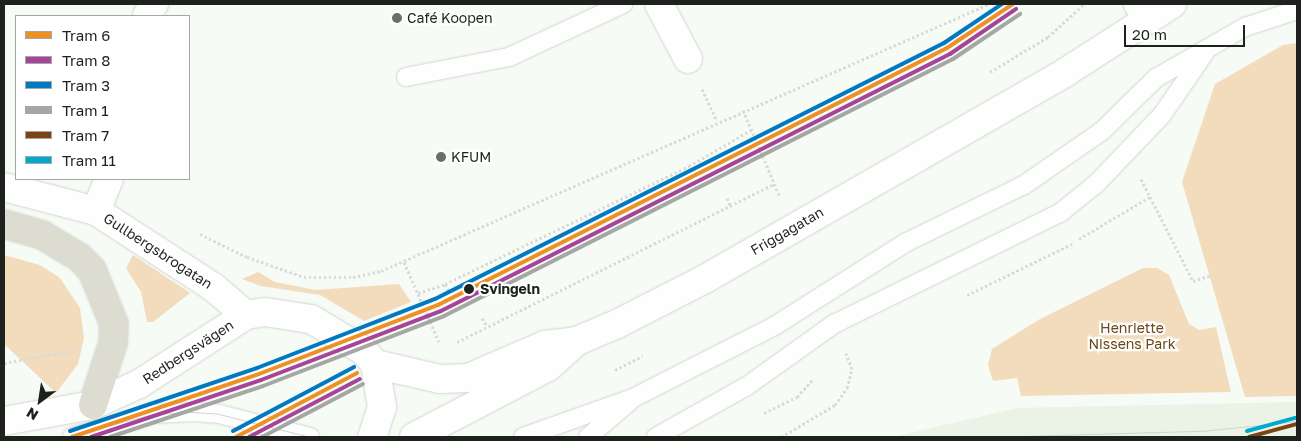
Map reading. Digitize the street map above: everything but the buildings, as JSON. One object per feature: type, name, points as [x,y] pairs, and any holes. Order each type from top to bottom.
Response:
[{"type":"highway","points":[[4,224],[42,235],[80,257],[92,270],[114,324],[111,351],[93,405]]},
{"type":"main road","points":[[148,15],[154,4]]},
{"type":"main road","points":[[659,4],[688,59]]},
{"type":"main road","name":"Friggagatan","points":[[375,364],[440,379],[468,378],[545,345],[577,341],[712,275],[1066,72],[1142,11],[1172,4]]},
{"type":"main road","points":[[96,211],[109,180]]},
{"type":"main road","name":"Gullbergsbrogatan","points":[[4,186],[76,202],[96,211],[214,287],[246,315]]},
{"type":"main road","name":"Redbergsvägen","points":[[4,421],[93,405],[139,384],[246,315],[291,314],[311,318],[350,340],[375,364]]},
{"type":"main road","points":[[414,437],[548,367],[577,341]]},
{"type":"main road","points":[[372,437],[382,407],[375,364]]},
{"type":"lane","points":[[406,77],[509,57],[623,4]]},
{"type":"lane","points":[[523,437],[633,398],[784,321],[907,242],[1024,184],[1102,131],[1156,78],[1245,27],[1297,10]]},
{"type":"lane","points":[[656,437],[747,386],[834,324],[1060,213],[1097,183],[1162,115],[1207,50]]},
{"type":"lane","points":[[588,437],[633,398]]},
{"type":"lane","points":[[72,437],[144,416],[193,412],[219,414],[310,437]]},
{"type":"path","points":[[194,231],[247,257],[304,277],[353,277],[404,262],[595,174],[989,4]]},
{"type":"path","points":[[1048,37],[1084,4]]},
{"type":"path","points":[[418,293],[445,284],[689,166],[751,130]]},
{"type":"path","points":[[689,166],[691,171]]},
{"type":"path","points":[[451,344],[774,184]]},
{"type":"path","points":[[963,297],[1048,257],[1151,196]]},
{"type":"path","points":[[727,198],[730,205]]},
{"type":"path","points":[[404,262],[442,349]]},
{"type":"path","points":[[445,284],[448,290]]},
{"type":"path","points":[[482,318],[487,326]]},
{"type":"path","points":[[839,357],[853,348]]},
{"type":"path","points":[[780,437],[835,405],[847,388],[852,369]]},
{"type":"path","points":[[755,418],[797,396],[820,373]]},
{"type":"shaded area","points":[[1297,402],[1297,437],[893,437],[1017,408]]},
{"type":"green space","points":[[1297,43],[1297,396],[1245,397],[1182,182],[1215,84],[1283,45]]},
{"type":"green space","points":[[4,255],[40,265],[60,278],[80,308],[84,338],[78,364],[56,393],[4,344]]},
{"type":"green space","points":[[133,255],[190,293],[153,322],[147,322],[141,292],[126,268]]},
{"type":"green space","name":"Henriette Nissens Park","points":[[1143,268],[1157,268],[1169,275],[1189,324],[1199,330],[1216,327],[1231,392],[1021,396],[1017,378],[993,381],[988,365],[992,349],[1040,319]]},
{"type":"green space","points":[[258,272],[275,282],[315,290],[399,284],[411,302],[364,321],[320,295],[261,286],[242,279]]},
{"type":"tram line","name":"3","points":[[70,431],[257,368],[435,299],[944,43],[1002,4]]},
{"type":"tram line","name":"6","points":[[72,437],[259,374],[438,305],[947,48],[1013,4]]},
{"type":"tram line","name":"8","points":[[91,437],[261,380],[441,311],[950,54],[1016,9]]},
{"type":"tram line","name":"1","points":[[110,437],[263,386],[444,316],[953,59],[1020,14]]},
{"type":"tram line","name":"3","points":[[233,431],[354,367]]},
{"type":"tram line","name":"6","points":[[236,437],[357,373]]},
{"type":"tram line","name":"8","points":[[249,437],[360,379]]},
{"type":"tram line","name":"1","points":[[262,437],[363,384]]},
{"type":"tram line","points":[[103,427],[153,414],[193,412],[219,414],[310,437]]},
{"type":"tram line","name":"11","points":[[1247,431],[1295,418]]},
{"type":"tram line","points":[[994,437],[1202,431],[1297,421]]},
{"type":"tram line","name":"7","points":[[1249,437],[1297,424]]},
{"type":"place","name":"Café Koopen","points":[[397,18]]},
{"type":"place","name":"KFUM","points":[[441,157]]},
{"type":"place","name":"Svingeln","points":[[469,289]]}]
